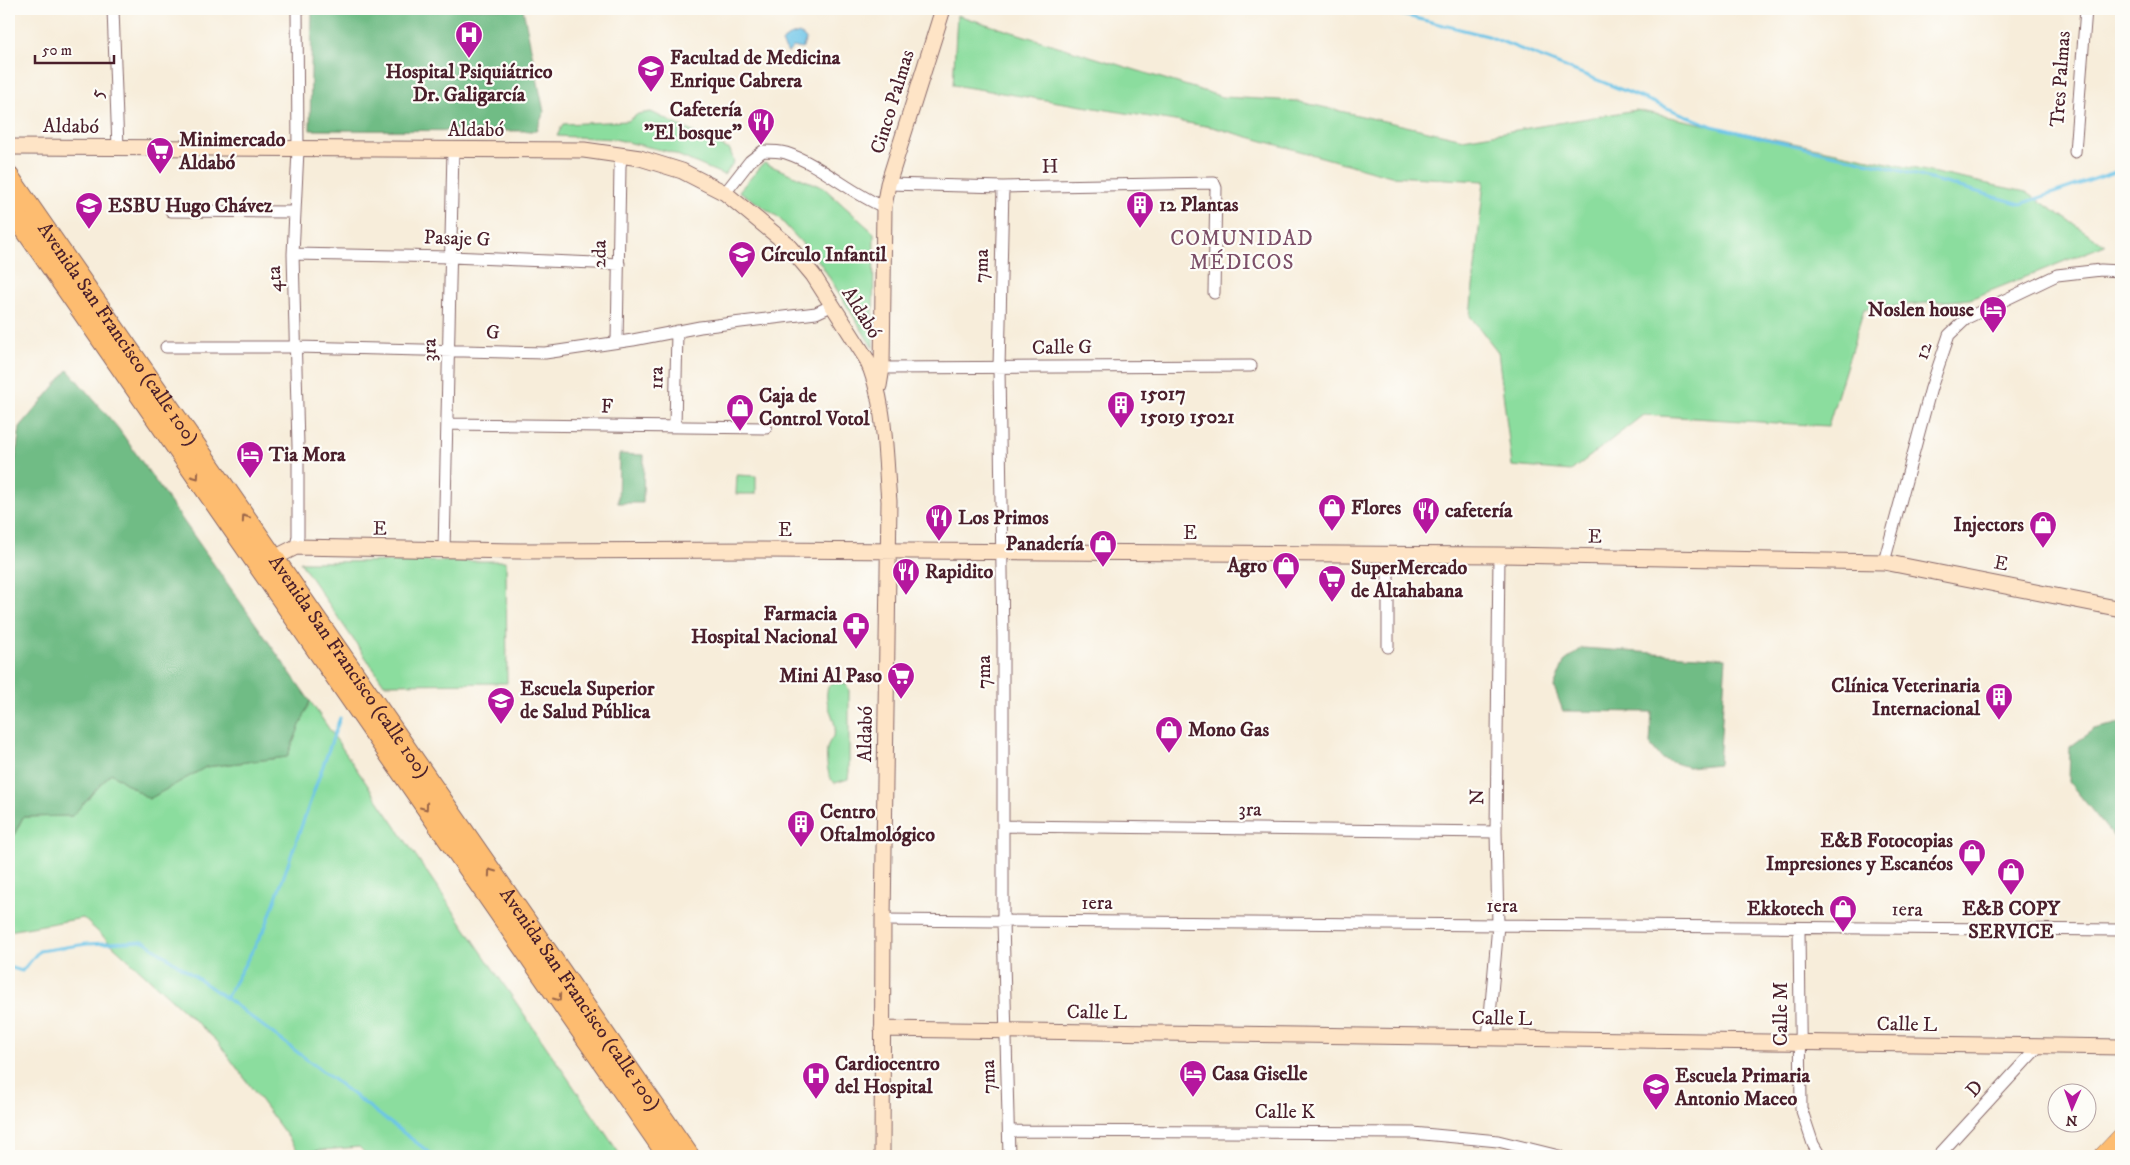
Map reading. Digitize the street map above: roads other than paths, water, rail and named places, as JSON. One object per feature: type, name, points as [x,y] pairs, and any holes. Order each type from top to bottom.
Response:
[{"type":"highway","name":"Avenida San Francisco (calle 100)","points":[[9,177],[265,562],[668,1156]]},
{"type":"highway","name":"Avenida San Francisco (calle 100)","points":[[9,206],[689,1156]]},
{"type":"main road","points":[[2103,1156],[2121,1137]]},
{"type":"street","name":"5","points":[[112,9],[118,148]]},
{"type":"street","name":"4ta","points":[[296,547],[298,536],[293,254],[298,150],[297,9]]},
{"type":"street","name":"Cinco Palmas","points":[[878,394],[884,207],[888,184],[943,9]]},
{"type":"street","name":"Tres Palmas","points":[[2075,152],[2086,9]]},
{"type":"street","name":"Aldabó","points":[[9,146],[298,150],[584,150],[621,161],[682,171],[725,193],[787,244],[813,275],[878,370]]},
{"type":"street","name":"3ra","points":[[444,550],[453,150]]},
{"type":"street","points":[[725,193],[750,161],[763,151],[786,153],[827,173],[866,199],[884,207]]},
{"type":"street","name":"2da","points":[[617,342],[621,161]]},
{"type":"street","name":"H","points":[[888,184],[1002,187],[1214,183],[1216,188],[1214,293]]},
{"type":"street","name":"7ma","points":[[1002,187],[999,368],[1004,826],[1003,921],[1009,1156]]},
{"type":"street","points":[[171,211],[294,212]]},
{"type":"street","name":"Pasaje G","points":[[293,254],[451,257],[619,264]]},
{"type":"street","name":"12","points":[[1884,562],[1921,431],[1931,388],[1949,335],[1967,318],[2057,275],[2101,270],[2121,271]]},
{"type":"street","name":"G","points":[[166,348],[296,347],[545,353],[677,331],[816,313],[833,305]]},
{"type":"street","name":"1ra","points":[[675,427],[677,331]]},
{"type":"street","name":"Calle G","points":[[878,370],[1251,366]]},
{"type":"street","name":"Aldabó","points":[[878,394],[889,501],[882,920],[882,1156]]},
{"type":"street","name":"F","points":[[447,424],[766,428]]},
{"type":"street","name":"E","points":[[265,562],[296,547],[444,550],[1500,555],[1884,562],[2121,609]]},
{"type":"street","points":[[1388,554],[1388,648]]},
{"type":"street","name":"N","points":[[1488,1038],[1498,925],[1496,832],[1500,555]]},
{"type":"street","name":"3ra","points":[[1004,826],[1496,832]]},
{"type":"street","name":"1era","points":[[882,920],[1799,929],[2121,930]]},
{"type":"street","name":"Calle M","points":[[1799,929],[1801,1108],[1813,1144],[1820,1156]]},
{"type":"street","name":"Calle L","points":[[882,1029],[1799,1044],[2121,1047]]},
{"type":"street","name":"D","points":[[1938,1156],[2039,1046]]},
{"type":"street","name":"Calle K","points":[[1009,1131],[1413,1133],[1498,1141],[1559,1156]]},
{"type":"water","points":[[799,33],[806,39],[802,49],[793,47],[788,53],[782,43],[787,37]]},
{"type":"waterway","points":[[1378,9],[1488,36],[1712,126],[1887,167],[2021,204],[2121,170]]},
{"type":"waterway","points":[[226,998],[266,926],[340,718]]},
{"type":"waterway","points":[[9,967],[22,971],[39,951],[87,944],[144,941],[226,998],[434,1156]]},
{"type":"place","name":"Hospital Psiquiátrico Dr. Galigarcía","points":[[469,59]]},
{"type":"place","name":"Facultad de Medicina Enrique Cabrera","points":[[651,93]]},
{"type":"place","name":"Cafetería \"El bosque\"","points":[[761,146]]},
{"type":"place","name":"Minimercado Aldabó","points":[[160,175]]},
{"type":"place","name":"12 Plantas","points":[[1140,229]]},
{"type":"place","name":"ESBU Hugo Chávez","points":[[89,230]]},
{"type":"place","name":"Círculo Infantil","points":[[742,279]]},
{"type":"place","name":"Noslen house","points":[[1993,334]]},
{"type":"place","name":"15017 15019 15021","points":[[1121,429]]},
{"type":"place","name":"Caja de Control Votol","points":[[740,432]]},
{"type":"place","name":"Tia Mora","points":[[250,479]]},
{"type":"place","name":"Flores","points":[[1332,532]]},
{"type":"place","name":"cafetería","points":[[1426,535]]},
{"type":"place","name":"Los Primos","points":[[939,542]]},
{"type":"place","name":"Injectors","points":[[2043,549]]},
{"type":"place","name":"Panadería","points":[[1103,568]]},
{"type":"place","name":"Agro","points":[[1286,590]]},
{"type":"place","name":"Rapidito","points":[[906,596]]},
{"type":"place","name":"SuperMercado de Altahabana","points":[[1332,603]]},
{"type":"place","name":"Farmacia Hospital Nacional","points":[[856,650]]},
{"type":"place","name":"Mini Al Paso","points":[[901,700]]},
{"type":"place","name":"Clínica Veterinaria Internacional","points":[[1999,721]]},
{"type":"place","name":"Escuela Superior de Salud Pública","points":[[501,725]]},
{"type":"place","name":"Mono Gas","points":[[1169,754]]},
{"type":"place","name":"Centro Oftalmológico","points":[[801,848]]},
{"type":"place","name":"E&B Fotocopias Impresiones y Escanéos","points":[[1972,877]]},
{"type":"place","name":"E&B COPY SERVICE","points":[[2011,896]]},
{"type":"place","name":"Ekkotech","points":[[1843,933]]},
{"type":"place","name":"Casa Giselle","points":[[1193,1098]]},
{"type":"place","name":"Cardiocentro del Hospital","points":[[816,1100]]},
{"type":"place","name":"Escuela Primaria Antonio Maceo","points":[[1656,1111]]},
{"type":"district","name":"COMUNIDAD MÉDICOS","points":[[1242,251]]}]
